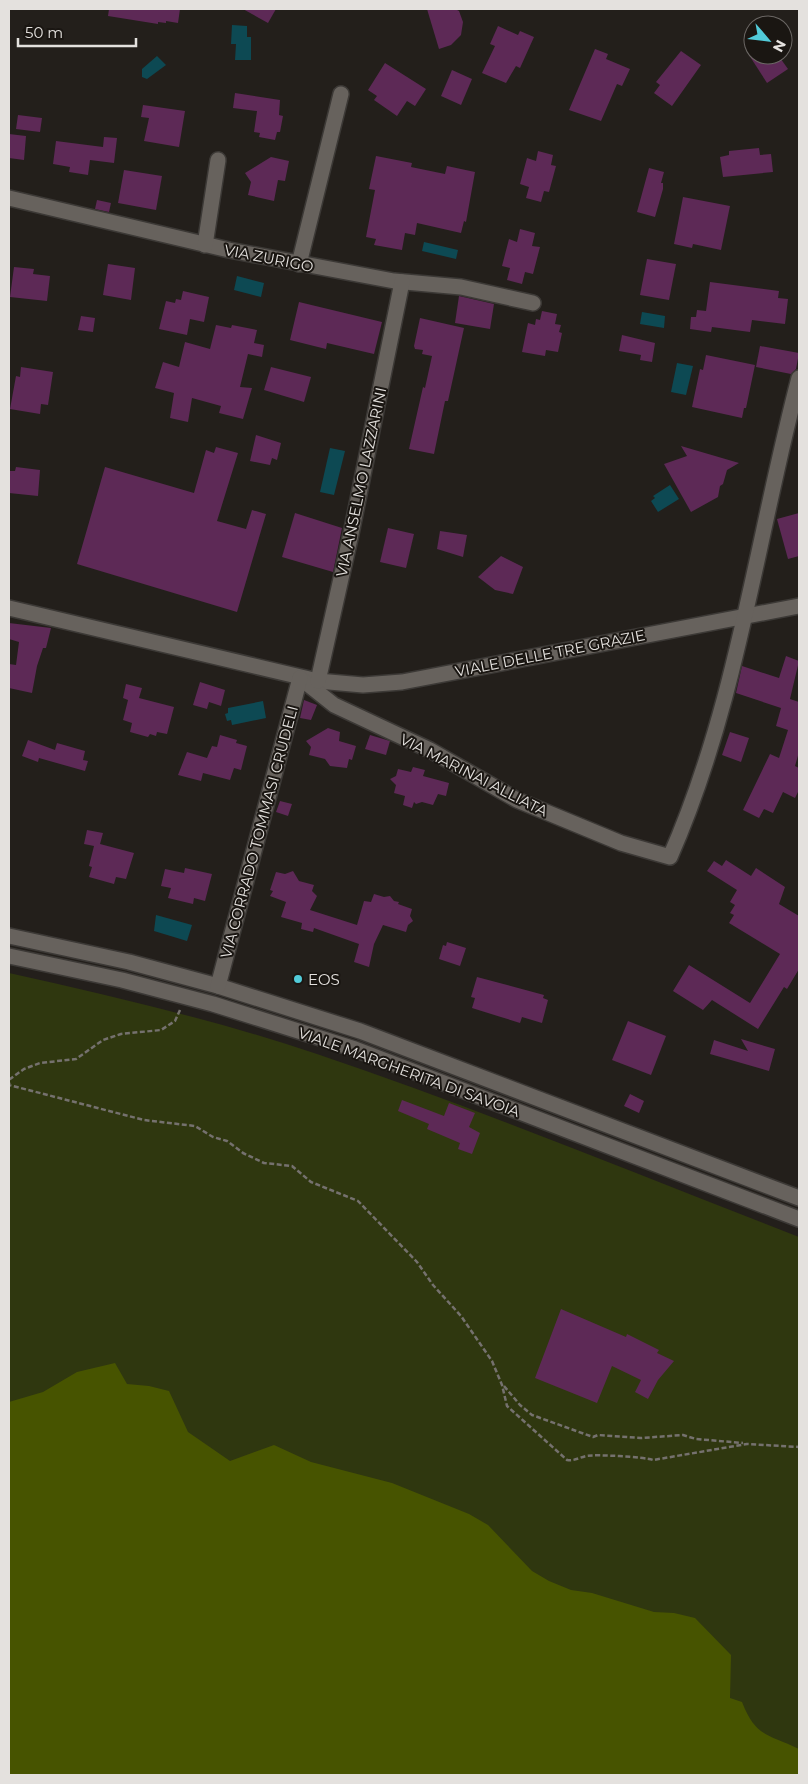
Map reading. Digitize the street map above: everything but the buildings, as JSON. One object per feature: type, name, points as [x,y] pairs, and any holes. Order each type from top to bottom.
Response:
[{"type":"street","points":[[299,264],[341,94]]},
{"type":"street","points":[[205,245],[218,160]]},
{"type":"street","name":"VIA ZURIGO","points":[[9,198],[205,245],[402,282],[461,287],[533,304]]},
{"type":"street","name":"VIA ANSELMO LAZZARINI","points":[[318,681],[352,534],[402,282]]},
{"type":"street","name":"VIA MARINAI ALLIATA","points":[[9,608],[150,640],[300,678],[334,705],[430,750],[517,800],[621,843],[670,857],[682,830],[718,719],[745,616],[799,378]]},
{"type":"street","name":"VIALE DELLE TRE GRAZIE","points":[[300,678],[363,685],[402,682],[799,606]]},
{"type":"street","name":"VIA CORRADO TOMMASI CRUDELI","points":[[218,986],[300,678]]},
{"type":"street","name":"VIALE MARGHERITA DI SAVOIA","points":[[9,936],[129,962],[218,986],[360,1031],[799,1198]]},
{"type":"street","name":"VIALE MARGHERITA DI SAVOIA","points":[[9,956],[122,980],[204,1002],[355,1049],[799,1219]]},
{"type":"path","points":[[180,1010],[175,1021],[161,1030],[121,1034],[104,1040],[76,1059],[40,1064],[24,1069],[10,1079],[9,1085],[144,1120],[194,1126],[226,1141],[243,1153],[264,1163],[292,1166],[312,1182],[358,1201],[417,1262],[432,1285],[461,1316],[492,1361],[502,1385],[504,1399],[512,1411],[567,1460],[576,1461],[584,1456],[605,1454],[615,1458],[647,1458],[653,1460],[747,1444]]},
{"type":"path","points":[[502,1385],[532,1415],[592,1437],[598,1435],[654,1438],[683,1435],[696,1439],[799,1447]]},
{"type":"green space","points":[[9,973],[202,1019],[317,1054],[499,1120],[799,1237],[799,1775],[9,1775]]},
{"type":"green space","points":[[115,1363],[127,1384],[149,1386],[169,1391],[188,1432],[230,1461],[274,1445],[311,1462],[392,1483],[469,1514],[488,1525],[532,1571],[549,1581],[571,1590],[592,1593],[654,1612],[674,1613],[695,1618],[731,1655],[730,1698],[742,1702],[747,1714],[758,1729],[799,1749],[799,1775],[9,1775],[9,1402],[43,1392],[77,1372]]},
{"type":"water","points":[[232,25],[247,26],[247,37],[251,37],[251,60],[235,60],[236,44],[231,44]]},
{"type":"water","points":[[157,56],[166,65],[147,79],[142,77],[142,69]]},
{"type":"water","points":[[424,242],[458,250],[456,259],[422,251]]},
{"type":"water","points":[[237,276],[264,283],[261,297],[234,290]]},
{"type":"water","points":[[642,312],[665,316],[664,328],[640,324]]},
{"type":"water","points":[[677,363],[693,366],[686,395],[671,392]]},
{"type":"water","points":[[330,448],[345,451],[334,495],[320,492]]},
{"type":"water","points":[[670,485],[679,499],[658,512],[651,501],[655,498],[653,496]]},
{"type":"water","points":[[263,701],[266,718],[232,725],[231,720],[227,721],[225,714],[228,713],[228,708]]},
{"type":"water","points":[[156,915],[192,925],[187,941],[154,931]]},
{"type":"place","name":"EOS","points":[[298,979]]}]
